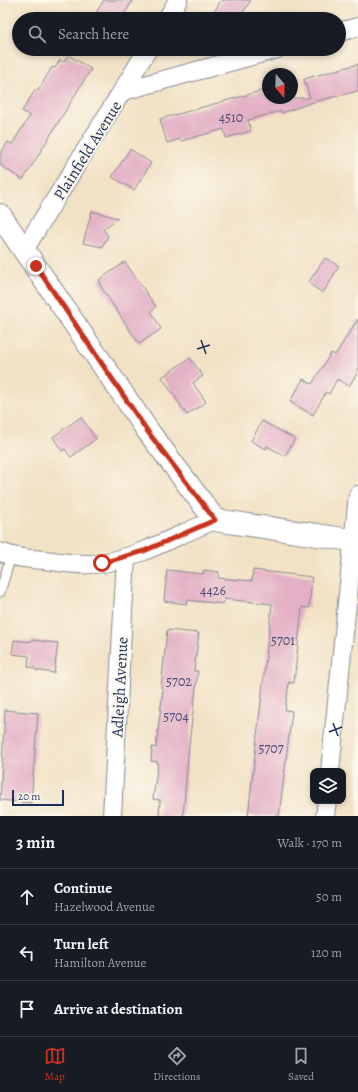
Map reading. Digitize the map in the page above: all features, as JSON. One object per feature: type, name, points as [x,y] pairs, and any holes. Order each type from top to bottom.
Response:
[{"type":"street","points":[[171,12],[178,0]]},
{"type":"street","points":[[346,30],[358,27]]},
{"type":"street","name":"Plainfield Avenue","points":[[24,250],[144,56]]},
{"type":"street","points":[[123,91],[251,56]]},
{"type":"street","points":[[0,215],[148,432],[215,520]]},
{"type":"street","points":[[330,768],[356,541],[358,495]]},
{"type":"street","points":[[6,554],[83,564],[102,563],[126,557],[215,520],[356,541]]},
{"type":"street","name":"Adleigh Avenue","points":[[112,816],[126,557]]},
{"type":"street","points":[[325,816],[327,804]]},
{"type":"lane","points":[[0,592],[6,554]]},
{"type":"building","points":[[104,0],[133,0],[125,12],[96,12]]},
{"type":"building","points":[[221,0],[251,0],[243,12],[214,12]]},
{"type":"building","points":[[67,56],[70,56],[91,69],[23,180],[0,165],[0,154],[8,142],[12,144],[30,116],[22,111],[36,89],[38,91],[52,67],[55,68],[60,60],[64,62]]},
{"type":"building","points":[[358,64],[358,91],[313,102],[282,113],[281,111],[248,120],[251,131],[226,138],[224,129],[181,141],[180,139],[167,143],[160,119],[262,91],[262,104],[298,104],[298,98],[310,98],[304,79]]},
{"type":"building","points":[[130,149],[151,163],[134,190],[112,177]]},
{"type":"building","points":[[92,211],[118,218],[103,229],[108,236],[102,247],[83,243]]},
{"type":"building","points":[[325,258],[339,266],[323,293],[308,283]]},
{"type":"building","points":[[125,262],[156,307],[151,311],[161,329],[139,344],[99,284],[101,283],[99,280]]},
{"type":"building","points":[[358,319],[358,372],[349,386],[337,379],[329,394],[326,392],[313,415],[290,402],[303,379],[312,384],[331,353],[335,355]]},
{"type":"building","points":[[190,358],[203,376],[193,383],[206,402],[187,415],[162,377]]},
{"type":"building","points":[[81,417],[96,439],[71,457],[65,449],[62,451],[53,437]]},
{"type":"building","points":[[262,421],[295,439],[285,456],[267,446],[266,449],[251,441]]},
{"type":"building","points":[[167,570],[203,574],[204,570],[219,572],[218,578],[252,581],[253,570],[312,577],[309,608],[302,607],[294,683],[289,682],[285,710],[292,711],[279,816],[248,816],[272,604],[224,599],[223,604],[187,600],[186,604],[164,601]]},
{"type":"building","points":[[167,630],[199,633],[194,671],[198,671],[189,744],[183,816],[159,816],[160,800],[153,799],[158,762],[151,761],[152,747],[156,748],[163,689],[161,688]]},
{"type":"building","points":[[14,640],[58,643],[54,673],[35,670],[35,668],[28,667],[29,656],[12,654]]},
{"type":"building","points":[[5,710],[38,713],[31,803],[0,800]]},
{"type":"route","points":[[36,266],[148,432],[177,468],[215,520],[144,551],[102,563]]}]
